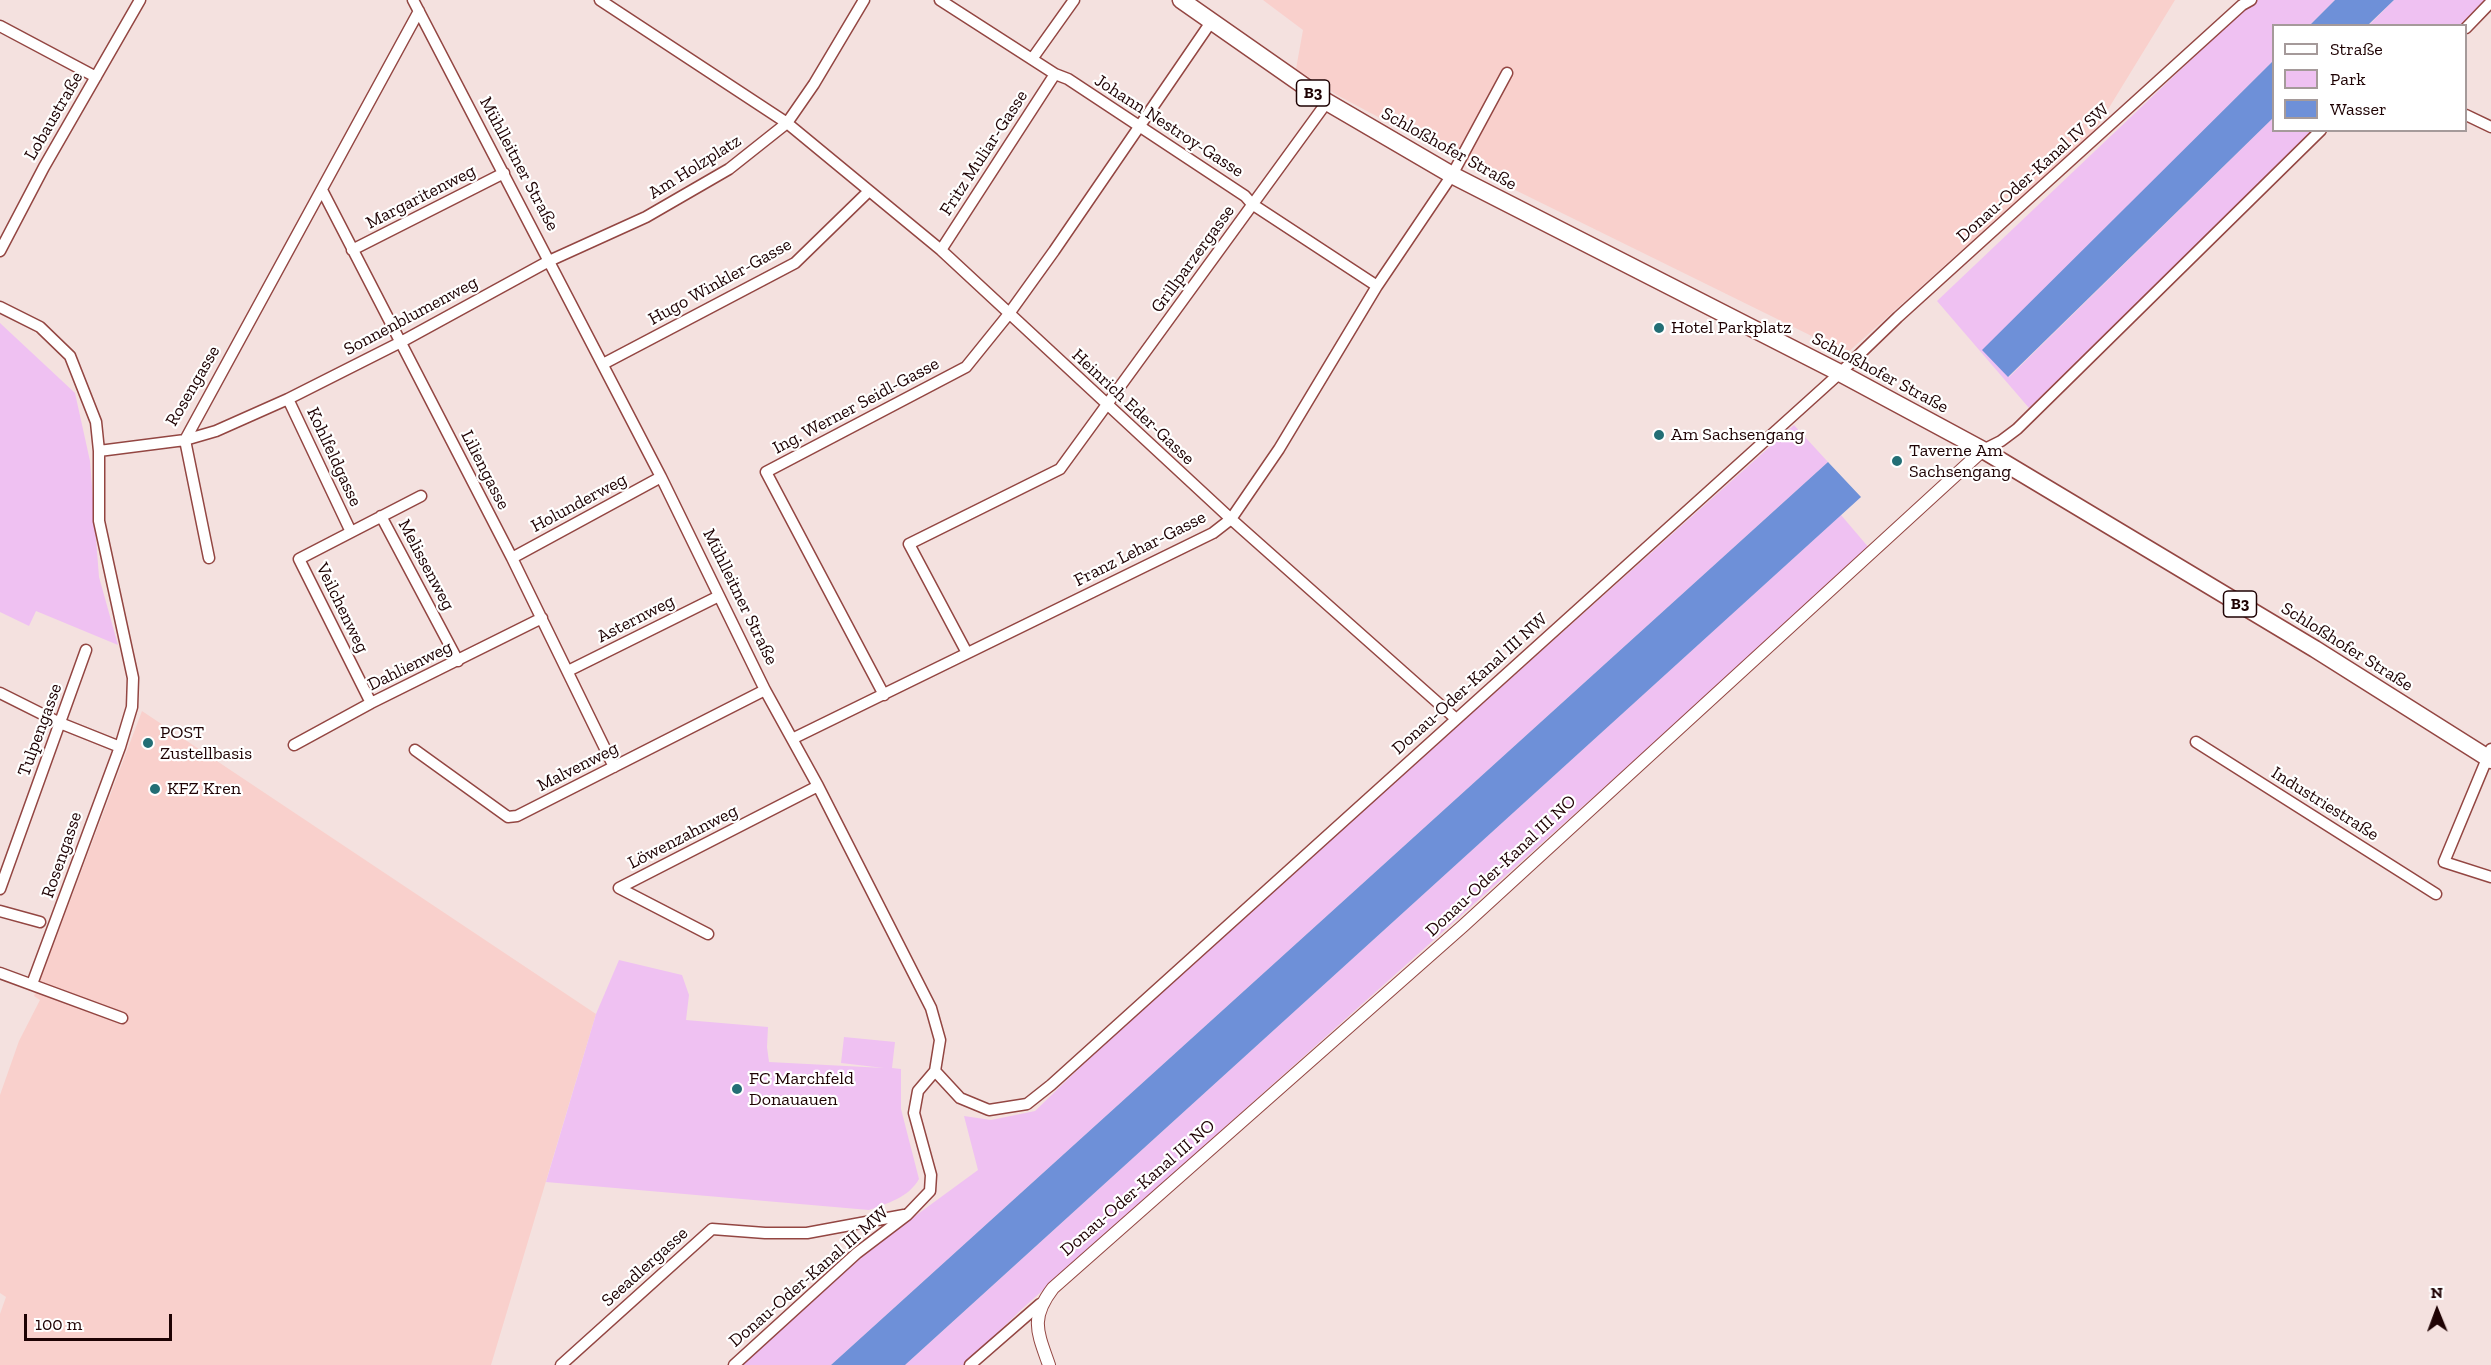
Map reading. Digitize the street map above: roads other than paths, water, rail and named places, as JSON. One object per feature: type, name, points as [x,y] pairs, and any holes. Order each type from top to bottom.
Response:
[{"type":"main road","name":"Schloßhofer Straße","points":[[1181,0],[1327,102],[1452,175],[1983,450],[2490,755]]},
{"type":"street","name":"Lobaustraße","points":[[0,251],[22,206],[140,0]]},
{"type":"street","name":"Mühlleitner Straße","points":[[413,0],[603,364],[765,690],[818,786],[931,1008],[940,1040],[935,1071],[918,1091],[914,1113],[931,1175],[930,1191],[907,1215]]},
{"type":"street","name":"Heinrich Eder-Gasse","points":[[600,0],[787,123],[941,250],[1008,315],[1231,519],[1455,718]]},
{"type":"street","name":"Am Holzplatz","points":[[549,261],[646,218],[729,169],[787,123],[814,84],[864,0]]},
{"type":"street","name":"Johann Nestroy-Gasse","points":[[940,0],[1055,74],[1068,79],[1377,286]]},
{"type":"street","points":[[1032,59],[1074,0]]},
{"type":"street","name":"Donau-Oder-Kanal IV SW","points":[[1840,374],[1898,317],[2242,2]]},
{"type":"street","points":[[2467,27],[2491,2]]},
{"type":"street","name":"Rosengasse","points":[[32,984],[120,747],[132,708],[133,678],[99,521],[99,451],[185,440],[419,11]]},
{"type":"street","points":[[1008,315],[1211,22]]},
{"type":"street","points":[[0,26],[96,77]]},
{"type":"street","name":"Franz Lehar-Gasse","points":[[792,739],[1213,533],[1231,519],[1279,449],[1377,286],[1452,175],[1507,73]]},
{"type":"street","name":"Fritz Muliar-Gasse","points":[[941,250],[1055,74]]},
{"type":"street","name":"Grillparzergasse","points":[[968,653],[909,544],[1060,470],[1327,102]]},
{"type":"street","points":[[2467,115],[2491,127]]},
{"type":"street","points":[[1983,450],[2001,441],[2017,429],[2319,132]]},
{"type":"street","name":"Margaritenweg","points":[[352,250],[504,173]]},
{"type":"street","name":"Liliengasse","points":[[322,190],[512,558],[614,767]]},
{"type":"street","name":"Hugo Winkler-Gasse","points":[[603,364],[795,264],[869,191]]},
{"type":"street","name":"Sonnenblumenweg","points":[[288,399],[401,342],[549,261]]},
{"type":"street","points":[[0,307],[40,327],[70,356],[96,422],[99,451]]},
{"type":"street","name":"Ing. Werner Seidl-Gasse","points":[[884,694],[766,472],[966,368],[1008,315]]},
{"type":"street","name":"Donau-Oder-Kanal III NW","points":[[935,1071],[960,1098],[989,1110],[1027,1104],[1051,1085],[1455,718],[1840,374]]},
{"type":"street","name":"Kohlfeldgasse","points":[[185,440],[216,431],[288,399],[351,532]]},
{"type":"street","points":[[185,440],[209,558]]},
{"type":"street","name":"Donau-Oder-Kanal III NO","points":[[1040,1304],[1053,1288],[1463,926],[1983,450]]},
{"type":"street","name":"Holunderweg","points":[[512,558],[661,477]]},
{"type":"street","points":[[351,532],[421,496]]},
{"type":"street","name":"Melissenweg","points":[[381,516],[458,661]]},
{"type":"street","name":"Veilchenweg","points":[[351,532],[300,559],[371,703]]},
{"type":"street","name":"Asternweg","points":[[568,671],[719,596]]},
{"type":"street","name":"Dahlienweg","points":[[294,745],[371,703],[542,618]]},
{"type":"street","name":"Tulpengasse","points":[[0,889],[86,650]]},
{"type":"street","name":"Malvenweg","points":[[415,750],[508,818],[517,816],[765,690]]},
{"type":"street","points":[[0,693],[60,723],[120,747]]},
{"type":"street","name":"Industriestraße","points":[[2196,742],[2436,894]]},
{"type":"street","points":[[2490,755],[2444,862],[2491,877]]},
{"type":"street","name":"Löwenzahnweg","points":[[708,934],[619,888],[818,786]]},
{"type":"street","points":[[0,911],[40,922]]},
{"type":"street","points":[[0,973],[122,1018]]},
{"type":"street","name":"Seeadlergasse","points":[[561,1365],[712,1229],[807,1233],[907,1215]]},
{"type":"street","name":"Donau-Oder-Kanal III MW","points":[[734,1365],[858,1253],[907,1215]]},
{"type":"street","points":[[970,1365],[1040,1304]]},
{"type":"street","points":[[1040,1304],[1037,1325],[1049,1365]]},
{"type":"water","points":[[2335,0],[2394,0],[2369,24],[2311,24]]},
{"type":"water","points":[[2272,62],[2272,119],[2008,377],[1982,350]]},
{"type":"water","points":[[1828,462],[1861,497],[905,1365],[831,1365]]},
{"type":"place","name":"Hotel Parkplatz","points":[[1659,328]]},
{"type":"place","name":"Am Sachsengang","points":[[1659,435]]},
{"type":"place","name":"Taverne Am Sachsengang","points":[[1897,461]]},
{"type":"place","name":"POST Zustellbasis","points":[[148,743]]},
{"type":"place","name":"KFZ Kren","points":[[155,789]]},
{"type":"place","name":"FC Marchfeld Donauauen","points":[[737,1089]]}]
